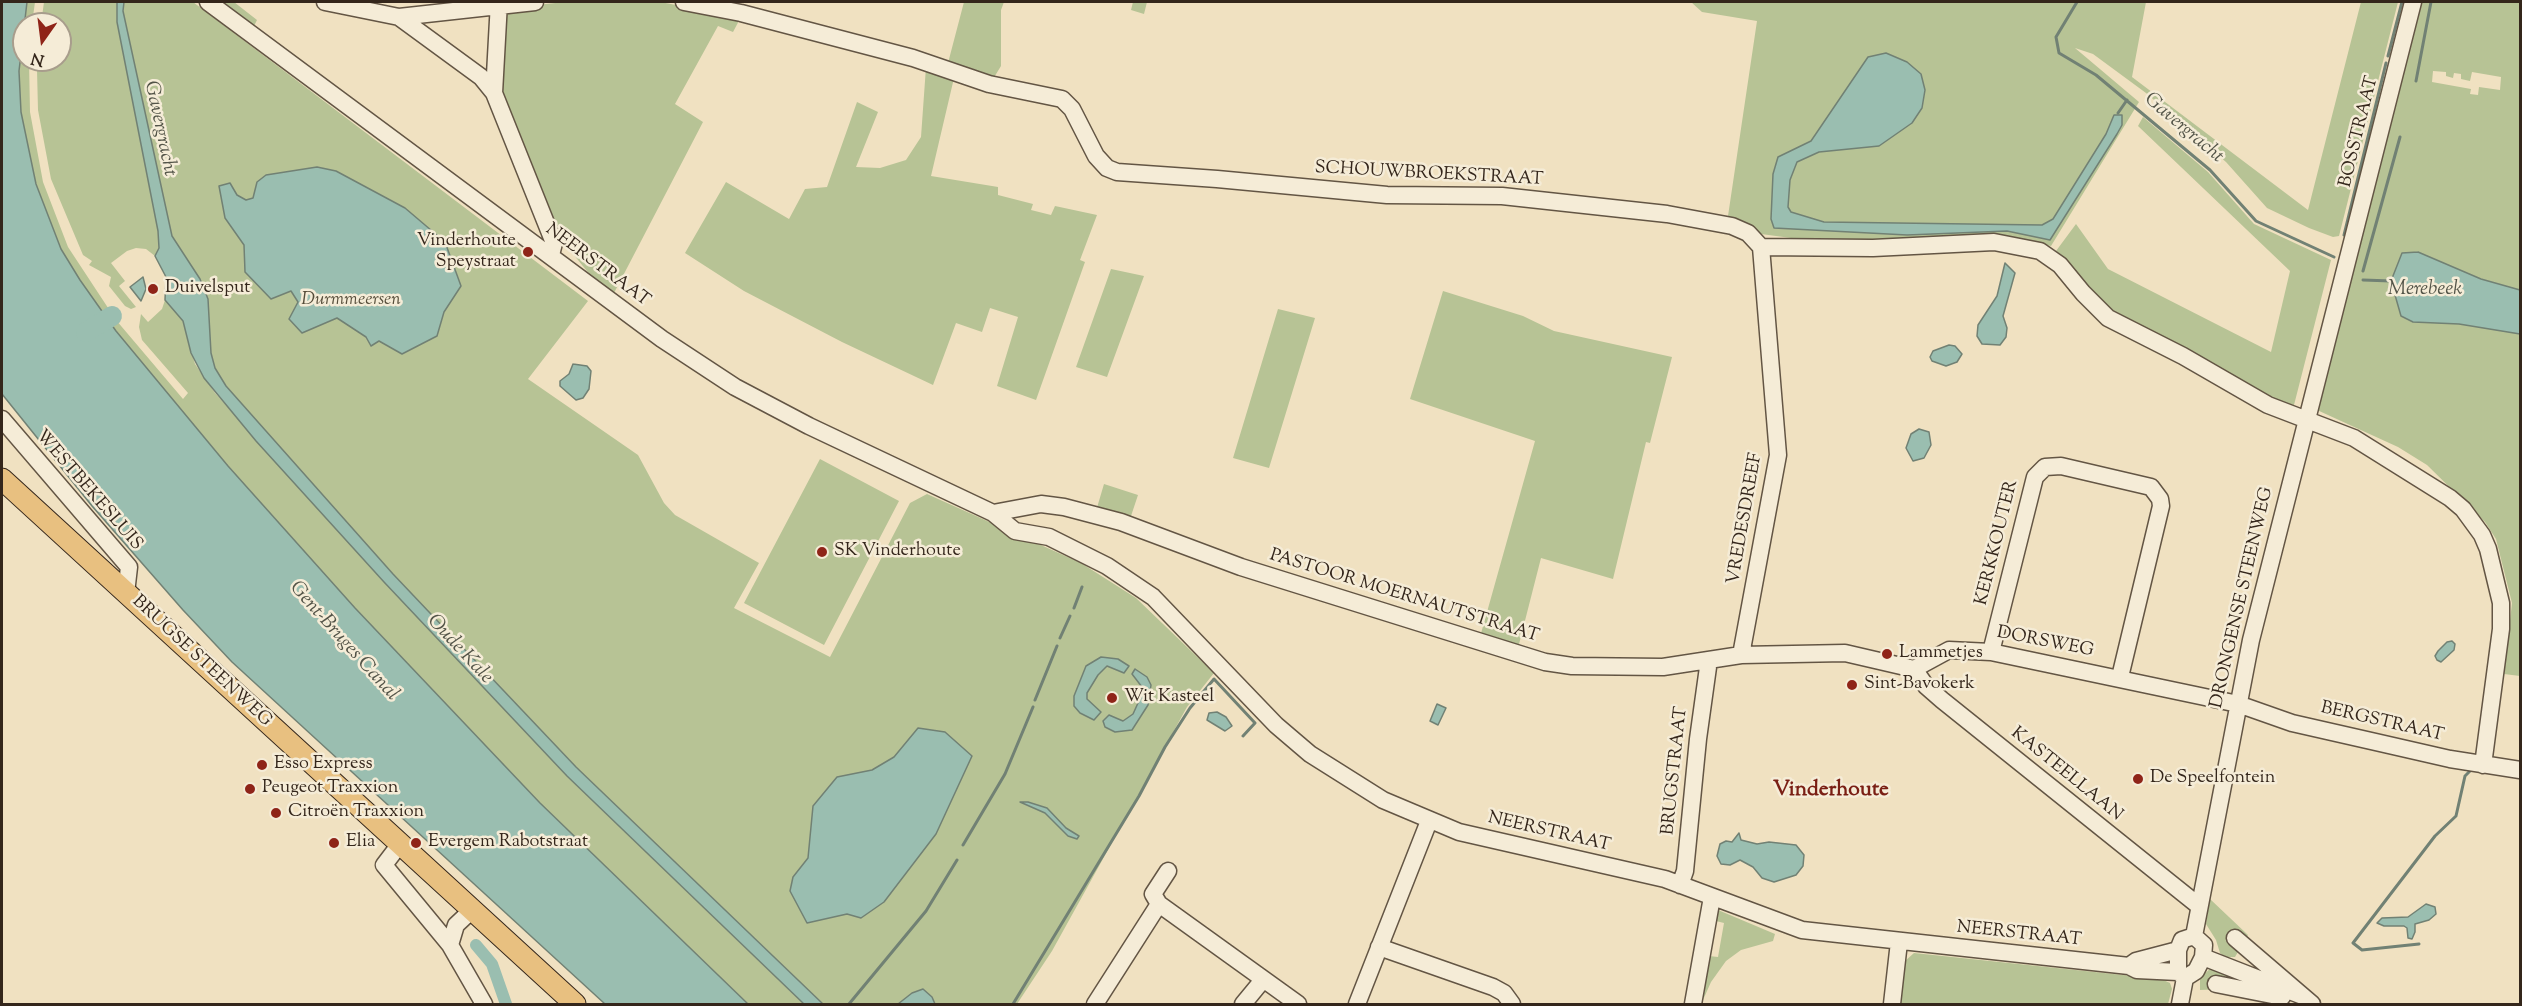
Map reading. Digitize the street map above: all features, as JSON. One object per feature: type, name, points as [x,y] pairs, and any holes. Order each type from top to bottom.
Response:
[{"type":"main road","name":"BRUGSE STEENWEG","points":[[2,479],[575,1005]]},
{"type":"street","name":"NEERSTRAAT","points":[[208,2],[662,339],[735,387],[791,417],[993,513],[1025,519],[1049,537],[1107,566],[1153,597],[1276,725],[1310,754],[1383,800],[1429,821],[1492,841],[1680,885],[1802,930],[2128,966],[2137,970],[2181,975]]},
{"type":"street","points":[[326,2],[399,17],[499,3],[534,2]]},
{"type":"street","name":"SCHOUWBROEKSTRAAT","points":[[684,2],[741,13],[913,58],[989,84],[1062,99],[1072,109],[1096,156],[1107,168],[1118,172],[1217,178],[1387,195],[1503,196],[1667,214],[1731,226],[1748,233],[1761,247]]},
{"type":"street","name":"BOSSTRAAT","points":[[2344,272],[2413,2]]},
{"type":"street","points":[[494,93],[499,3]]},
{"type":"street","points":[[399,17],[481,78],[494,93],[554,243],[551,255]]},
{"type":"street","points":[[1761,247],[1873,248],[1994,242],[2040,250],[2060,265],[2083,294],[2108,318],[2183,356],[2268,405],[2354,438],[2430,483],[2463,509],[2482,535],[2498,586],[2502,615],[2483,765]]},
{"type":"street","name":"VREDESDREEF","points":[[1741,655],[1778,455],[1761,247]]},
{"type":"street","name":"DRONGENSE STEENWEG","points":[[2194,936],[2238,704],[2306,418],[2344,272]]},
{"type":"street","name":"WESTBEKESLUIS","points":[[2,419],[129,567],[126,593]]},
{"type":"street","name":"KERKKOUTER","points":[[1991,652],[2035,477],[2045,467],[2061,466],[2151,488],[2160,499],[2161,506],[2120,677]]},
{"type":"street","name":"PASTOOR MOERNAUTSTRAAT","points":[[1025,519],[1044,511],[1064,507],[1121,522],[1241,567],[1545,662],[1572,666],[1663,667],[1741,655]]},
{"type":"street","name":"DORSWEG","points":[[1914,669],[1949,650],[1991,652],[2120,677],[2238,704]]},
{"type":"street","points":[[1741,655],[1845,652],[1914,669]]},
{"type":"street","name":"BRUGSTRAAT","points":[[1680,885],[1685,871],[1698,739],[1709,660]]},
{"type":"street","name":"KASTEELLAAN","points":[[1914,669],[1926,686],[1951,707],[2199,906]]},
{"type":"street","name":"BERGSTRAAT","points":[[2238,704],[2292,723],[2483,765],[2520,770]]},
{"type":"street","points":[[1357,1005],[1429,821]]},
{"type":"street","points":[[400,844],[384,865],[450,945],[484,1005]]},
{"type":"street","points":[[1168,871],[1153,894],[1159,904],[1298,1005]]},
{"type":"street","points":[[1693,1005],[1713,897]]},
{"type":"street","points":[[1095,1005],[1159,904]]},
{"type":"street","points":[[450,945],[456,925],[478,917]]},
{"type":"street","points":[[2180,1005],[2181,975],[2178,950],[2182,940],[2194,936],[2204,945],[2203,957],[2196,971],[2181,975]]},
{"type":"street","points":[[2235,938],[2307,1001]]},
{"type":"street","points":[[1892,1005],[1899,942]]},
{"type":"street","points":[[1379,947],[1493,987],[1504,993],[1512,1005]]},
{"type":"street","name":"NEERSTRAAT","points":[[2128,966],[2167,951],[2178,950]]},
{"type":"street","points":[[2203,957],[2307,1001]]},
{"type":"street","points":[[1243,1005],[1262,981]]},
{"type":"street","points":[[2216,984],[2307,1001]]},
{"type":"green space","points":[[27,2],[35,2],[34,12],[25,12]]},
{"type":"green space","points":[[44,2],[117,2],[117,22],[158,231],[159,248],[155,256],[146,249],[136,248],[127,251],[111,263],[125,281],[119,286],[136,307],[131,309],[125,306],[109,286],[111,277],[89,265],[92,261],[83,255],[51,179],[38,110],[37,72],[72,72],[72,12],[43,12]]},
{"type":"green space","name":"Durmmeersen","points":[[124,2],[193,2],[588,301],[528,379],[638,455],[664,503],[675,515],[759,563],[734,608],[830,657],[910,503],[927,494],[1081,563],[1136,598],[1214,673],[1187,707],[1052,951],[1017,1004],[823,1004],[576,767],[393,574],[266,432],[226,386],[215,368],[184,254],[172,236],[123,11]]},
{"type":"green space","points":[[220,2],[234,2],[257,20],[254,26]]},
{"type":"green space","points":[[565,2],[660,2],[741,17],[733,32],[718,26],[675,104],[703,122],[614,293],[591,276],[556,233],[500,86],[507,10]]},
{"type":"green space","points":[[964,2],[1004,2],[1001,10],[1001,66],[993,79],[948,63]]},
{"type":"green space","points":[[1133,2],[1147,2],[1144,14],[1131,10]]},
{"type":"green space","points":[[1691,2],[2146,2],[2132,77],[2308,210],[2361,2],[2398,2],[2339,236],[2333,237],[2309,228],[2267,208],[2226,162],[2146,93],[2093,54],[2075,48],[2139,102],[2051,246],[1997,234],[1873,241],[1806,240],[1761,234],[1728,216],[1757,21],[1702,12]]},
{"type":"green space","points":[[2420,2],[2520,2],[2520,676],[2504,674],[2512,603],[2496,539],[2485,522],[2427,465],[2398,447],[2317,410]],"holes":[[[2433,71],[2446,72],[2446,76],[2453,78],[2454,73],[2461,74],[2461,79],[2470,81],[2472,72],[2501,77],[2500,90],[2479,87],[2478,95],[2470,94],[2471,89],[2432,82]]]},
{"type":"green space","points":[[926,67],[954,78],[931,176],[998,187],[998,195],[1033,204],[1031,210],[1051,215],[1055,206],[1097,215],[1080,260],[1085,262],[1036,400],[997,386],[1018,317],[990,308],[982,332],[956,323],[933,385],[842,342],[744,291],[685,253],[726,182],[789,219],[805,189],[827,187],[857,102],[878,112],[856,167],[880,168],[906,160],[921,137]]},
{"type":"green space","points":[[19,72],[29,72],[30,112],[43,182],[68,247],[116,320],[183,399],[188,393],[142,340],[139,327],[141,314],[148,322],[162,309],[165,300],[183,321],[195,364],[215,393],[384,582],[567,776],[804,1004],[748,1004],[540,803],[355,608],[228,466],[116,331],[61,249],[36,184],[21,112]]},
{"type":"green space","points":[[2143,117],[2208,172],[2254,224],[2331,260],[2294,405],[2275,401],[2136,326],[2105,306],[2056,251],[2076,224],[2108,269],[2271,352],[2290,271],[2138,126]]},
{"type":"green space","points":[[1111,269],[1144,276],[1107,377],[1076,367]]},
{"type":"green space","points":[[1443,291],[1523,316],[1554,331],[1672,357],[1650,443],[1646,442],[1613,579],[1541,558],[1518,648],[1480,637],[1535,441],[1410,399]]},
{"type":"green space","points":[[1278,309],[1315,318],[1269,468],[1233,458]]},
{"type":"green space","name":"SK Vinderhoute","points":[[820,459],[899,501],[824,645],[744,603]]},
{"type":"green space","points":[[1104,484],[1138,495],[1130,519],[1096,511]]},
{"type":"green space","points":[[2210,899],[2248,935],[2235,957],[2225,957],[2220,953],[2216,940],[2206,924]]},
{"type":"green space","points":[[1718,910],[1775,934],[1773,941],[1741,950],[1726,961],[1711,982],[1703,1000],[1709,956],[1718,957],[1724,923],[1716,921]]},
{"type":"green space","points":[[1914,953],[2161,979],[2170,983],[2172,989],[2168,1004],[1898,1004],[1905,961]]},
{"type":"green space","points":[[2212,967],[2272,987],[2200,990],[2200,978]]},
{"type":"water","name":"Gent-Bruges Canal","points":[[2,2],[27,2],[26,12],[12,12],[12,72],[19,72],[21,112],[36,184],[61,249],[116,331],[228,466],[355,608],[540,803],[748,1004],[605,1004],[232,662],[92,506],[2,394]]},
{"type":"water","points":[[117,2],[124,2],[123,11],[172,236],[200,279],[208,299],[211,353],[215,368],[226,386],[393,574],[576,767],[823,1004],[804,1004],[567,776],[384,582],[256,441],[204,378],[191,353],[183,321],[165,300],[166,277],[155,256],[159,248],[158,231],[117,22]]},
{"type":"water","points":[[1886,53],[1907,62],[1921,74],[1925,90],[1922,108],[1912,123],[1879,146],[1819,152],[1797,162],[1790,180],[1788,207],[1791,212],[1824,222],[2042,225],[2053,219],[2106,134],[2114,115],[2122,115],[2122,125],[2117,134],[2050,240],[2007,231],[1907,235],[1774,228],[1771,219],[1773,174],[1778,157],[1811,141],[1868,57]]},
{"type":"water","points":[[317,167],[336,171],[405,208],[445,242],[461,286],[444,312],[437,336],[402,354],[379,341],[371,346],[366,337],[337,318],[302,333],[289,319],[298,302],[291,291],[271,299],[245,272],[244,245],[225,218],[219,186],[230,183],[237,195],[246,200],[253,198],[257,182],[266,175]]},
{"type":"water","name":"Merebeek","points":[[2418,252],[2481,279],[2520,290],[2520,334],[2459,324],[2413,322],[2401,316],[2391,281],[2402,253]]},
{"type":"water","points":[[2005,263],[2015,273],[2003,316],[2007,328],[2006,337],[2000,345],[1982,344],[1977,336],[1978,325],[1997,296]]},
{"type":"water","points":[[143,277],[146,289],[141,301],[130,287]]},
{"type":"water","points":[[1949,345],[1955,346],[1962,354],[1957,362],[1946,366],[1932,361],[1930,357],[1933,351]]},
{"type":"water","points":[[573,364],[587,366],[591,371],[589,389],[583,398],[576,400],[560,386],[560,381],[569,374]]},
{"type":"water","points":[[1919,429],[1929,432],[1931,445],[1924,458],[1913,461],[1906,448],[1911,434]]},
{"type":"water","points":[[2452,641],[2455,644],[2454,650],[2441,662],[2437,660],[2435,656],[2438,651],[2447,642]]},
{"type":"water","points":[[1101,657],[1118,659],[1129,666],[1124,673],[1107,666],[1098,675],[1087,693],[1087,699],[1101,712],[1094,720],[1080,713],[1074,706],[1074,696],[1086,666]]},
{"type":"water","points":[[1135,669],[1147,677],[1151,685],[1148,705],[1132,730],[1115,732],[1105,727],[1103,721],[1109,715],[1123,721],[1133,714],[1143,692],[1132,674]]},
{"type":"water","points":[[1437,704],[1446,708],[1438,725],[1430,721]]},
{"type":"water","points":[[1217,712],[1226,717],[1232,726],[1225,731],[1207,720],[1209,713]]},
{"type":"water","points":[[918,728],[945,732],[972,756],[936,834],[884,902],[861,918],[847,914],[807,923],[790,891],[793,877],[808,858],[813,806],[837,777],[872,770],[894,757]]},
{"type":"water","points":[[1020,802],[1047,808],[1066,828],[1079,836],[1077,839],[1068,836],[1045,813]]},
{"type":"water","points":[[1739,833],[1741,840],[1757,844],[1769,842],[1796,845],[1804,855],[1803,866],[1796,875],[1774,882],[1762,878],[1753,867],[1740,860],[1730,865],[1721,864],[1717,856],[1720,844],[1726,841],[1732,842]]},
{"type":"water","points":[[2426,904],[2435,907],[2436,914],[2429,920],[2415,924],[2412,939],[2408,938],[2407,928],[2404,926],[2384,926],[2377,923],[2382,918],[2408,917]]},
{"type":"water","points":[[923,989],[932,997],[935,1004],[898,1004],[912,993]]},
{"type":"waterway","name":"Gavergracht","points":[[2077,2],[2056,37],[2059,53],[2096,75],[2210,170],[2256,221],[2334,257]]},
{"type":"waterway","points":[[2388,56],[2402,2]]},
{"type":"waterway","points":[[2416,81],[2431,2]]},
{"type":"waterway","points":[[2344,235],[2386,63]]},
{"type":"waterway","points":[[2118,113],[2127,100]]},
{"type":"waterway","points":[[2363,271],[2400,137]]},
{"type":"waterway","name":"Gavergracht","points":[[2363,280],[2391,281]]},
{"type":"waterway","name":"Oude Kale","points":[[86,332],[112,316]]},
{"type":"waterway","points":[[1074,608],[1082,587]]},
{"type":"waterway","points":[[1060,638],[1070,616]]},
{"type":"waterway","points":[[1035,700],[1057,646]]},
{"type":"waterway","points":[[1013,1004],[1139,796],[1165,747],[1190,708],[1214,679],[1255,723],[1243,736]]},
{"type":"waterway","points":[[963,845],[1005,774],[1033,707]]},
{"type":"waterway","points":[[2419,944],[2362,950],[2353,943],[2435,836],[2456,816],[2465,776],[2470,771]]},
{"type":"waterway","points":[[849,1004],[926,911],[957,860]]},
{"type":"waterway","points":[[476,945],[492,964],[506,1004]]},
{"type":"place","name":"Vinderhoute Speystraat","points":[[528,252]]},
{"type":"place","name":"Duivelsput","points":[[153,289]]},
{"type":"place","name":"SK Vinderhoute","points":[[822,552]]},
{"type":"place","name":"Lammetjes","points":[[1887,654]]},
{"type":"place","name":"Sint-Bavokerk","points":[[1852,685]]},
{"type":"place","name":"Wit Kasteel","points":[[1112,698]]},
{"type":"place","name":"Esso Express","points":[[262,765]]},
{"type":"place","name":"De Speelfontein","points":[[2138,779]]},
{"type":"place","name":"Peugeot Traxxion","points":[[250,789]]},
{"type":"place","name":"Citroën Traxxion","points":[[276,813]]},
{"type":"place","name":"Elia","points":[[334,843]]},
{"type":"place","name":"Evergem Rabotstraat","points":[[416,843]]},
{"type":"district","name":"Vinderhoute","points":[[1831,791]]}]
